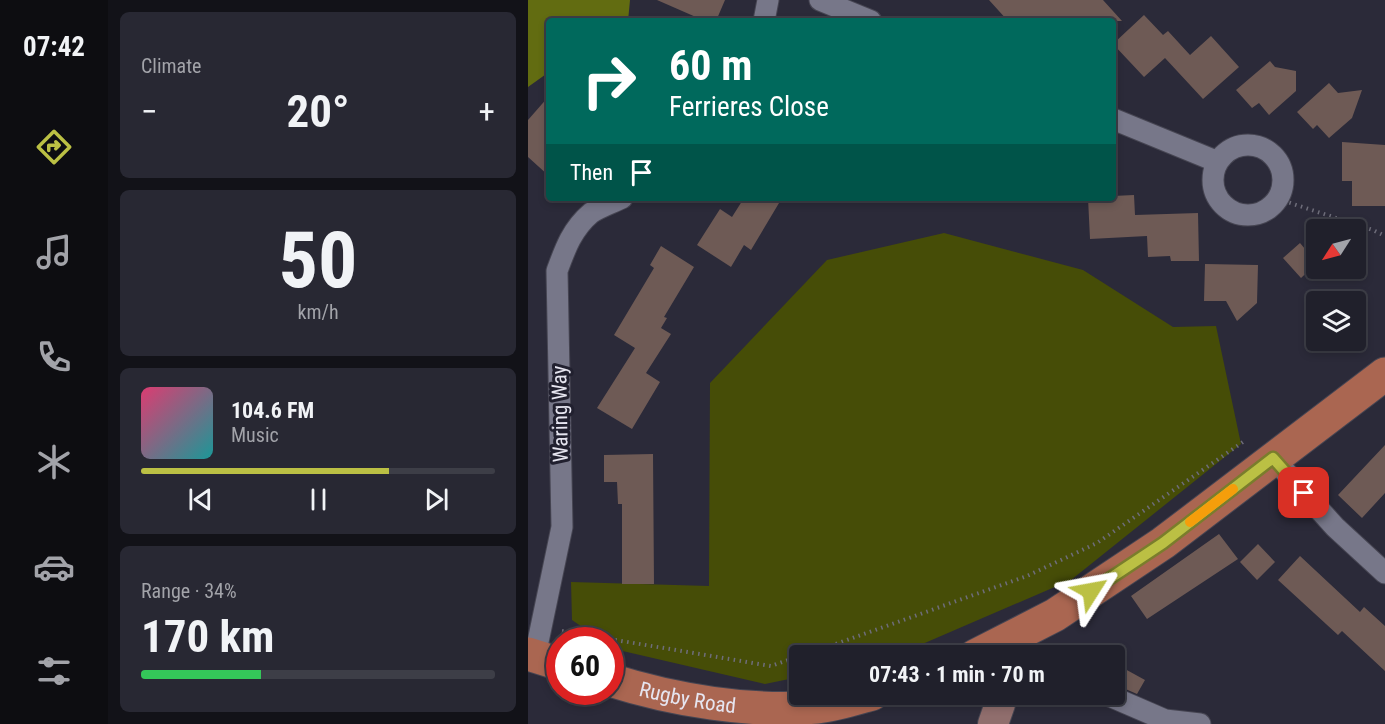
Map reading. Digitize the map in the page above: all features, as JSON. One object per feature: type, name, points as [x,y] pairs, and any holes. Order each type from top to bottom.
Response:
[{"type":"main road","points":[[1003,645],[1055,615],[1163,543],[1262,447],[1385,374]]},
{"type":"main road","name":"Rugby Road","points":[[624,685],[640,690],[717,703],[781,708],[827,705]]},
{"type":"street","points":[[765,18],[768,0]]},
{"type":"street","points":[[820,0],[864,18]]},
{"type":"street","points":[[1116,120],[1218,162]]},
{"type":"street","points":[[1245,145],[1266,150],[1275,157],[1281,167],[1282,189],[1278,199],[1270,208],[1259,214],[1247,216],[1225,207],[1217,197],[1213,186],[1213,173],[1218,162],[1234,148],[1245,145]]},
{"type":"street","name":"Waring Way","points":[[541,651],[562,527],[557,271],[567,243],[584,221],[593,212],[616,201]]},
{"type":"street","points":[[1262,447],[1335,527],[1385,573]]},
{"type":"street","points":[[1125,703],[1165,720],[1200,724]]},
{"type":"street","points":[[993,724],[1000,705]]},
{"type":"path","points":[[1278,199],[1385,236]]},
{"type":"path","points":[[832,645],[1027,576],[1097,543],[1262,447]]},
{"type":"path","points":[[541,651],[771,666],[789,660]]},
{"type":"green space","points":[[528,0],[630,0],[628,18],[546,18],[546,74],[528,87]]},
{"type":"green space","points":[[944,233],[1083,270],[1173,327],[1216,326],[1241,444],[1071,580],[920,645],[789,645],[789,679],[765,684],[624,651],[624,627],[582,627],[572,620],[571,582],[709,586],[710,383],[827,260]]},
{"type":"building","points":[[657,0],[725,0],[717,18],[698,18]]},
{"type":"building","points":[[989,0],[1103,0],[1122,21],[1116,21],[1116,18],[1005,18]]},
{"type":"building","points":[[1144,15],[1163,35],[1168,31],[1190,55],[1211,36],[1239,67],[1203,99],[1165,58],[1144,77],[1116,47],[1116,41]]},
{"type":"building","points":[[1270,61],[1275,67],[1296,71],[1296,91],[1269,115],[1259,103],[1252,108],[1236,90]]},
{"type":"building","points":[[1329,83],[1338,93],[1362,90],[1352,118],[1329,138],[1317,125],[1313,129],[1297,112]]},
{"type":"building","points":[[546,99],[546,173],[528,157],[528,120]]},
{"type":"building","points":[[1342,142],[1385,145],[1385,206],[1352,206],[1352,181],[1342,181]]},
{"type":"building","points":[[1134,195],[1135,215],[1198,213],[1199,261],[1171,261],[1170,256],[1148,257],[1147,236],[1090,239],[1088,201],[1116,201],[1116,196]]},
{"type":"building","points":[[742,201],[780,201],[751,250],[744,245],[731,267],[697,245],[720,209],[732,217]]},
{"type":"building","points":[[1300,243],[1306,250],[1306,273],[1301,278],[1283,258]]},
{"type":"building","points":[[661,246],[694,267],[664,317],[667,318],[661,328],[671,334],[646,373],[660,382],[632,429],[597,408],[635,348],[614,335],[654,268],[650,265]]},
{"type":"building","points":[[1205,264],[1258,265],[1257,303],[1237,321],[1226,301],[1204,301]]},
{"type":"building","points":[[1385,445],[1385,493],[1362,518],[1338,495]]},
{"type":"building","points":[[653,454],[654,584],[622,584],[622,504],[618,504],[617,482],[604,482],[604,455]]},
{"type":"building","points":[[1219,534],[1238,559],[1147,619],[1131,596]]},
{"type":"building","points":[[1258,544],[1275,562],[1257,580],[1240,562]]},
{"type":"building","points":[[1300,556],[1360,612],[1364,607],[1385,626],[1385,671],[1342,631],[1338,635],[1278,580]]},
{"type":"building","points":[[1125,669],[1145,680],[1137,694],[1125,689]]},
{"type":"slow traffic","points":[[1190,522],[1233,489]]},
{"type":"route","points":[[1091,591],[1163,543],[1273,458],[1304,493]]}]
